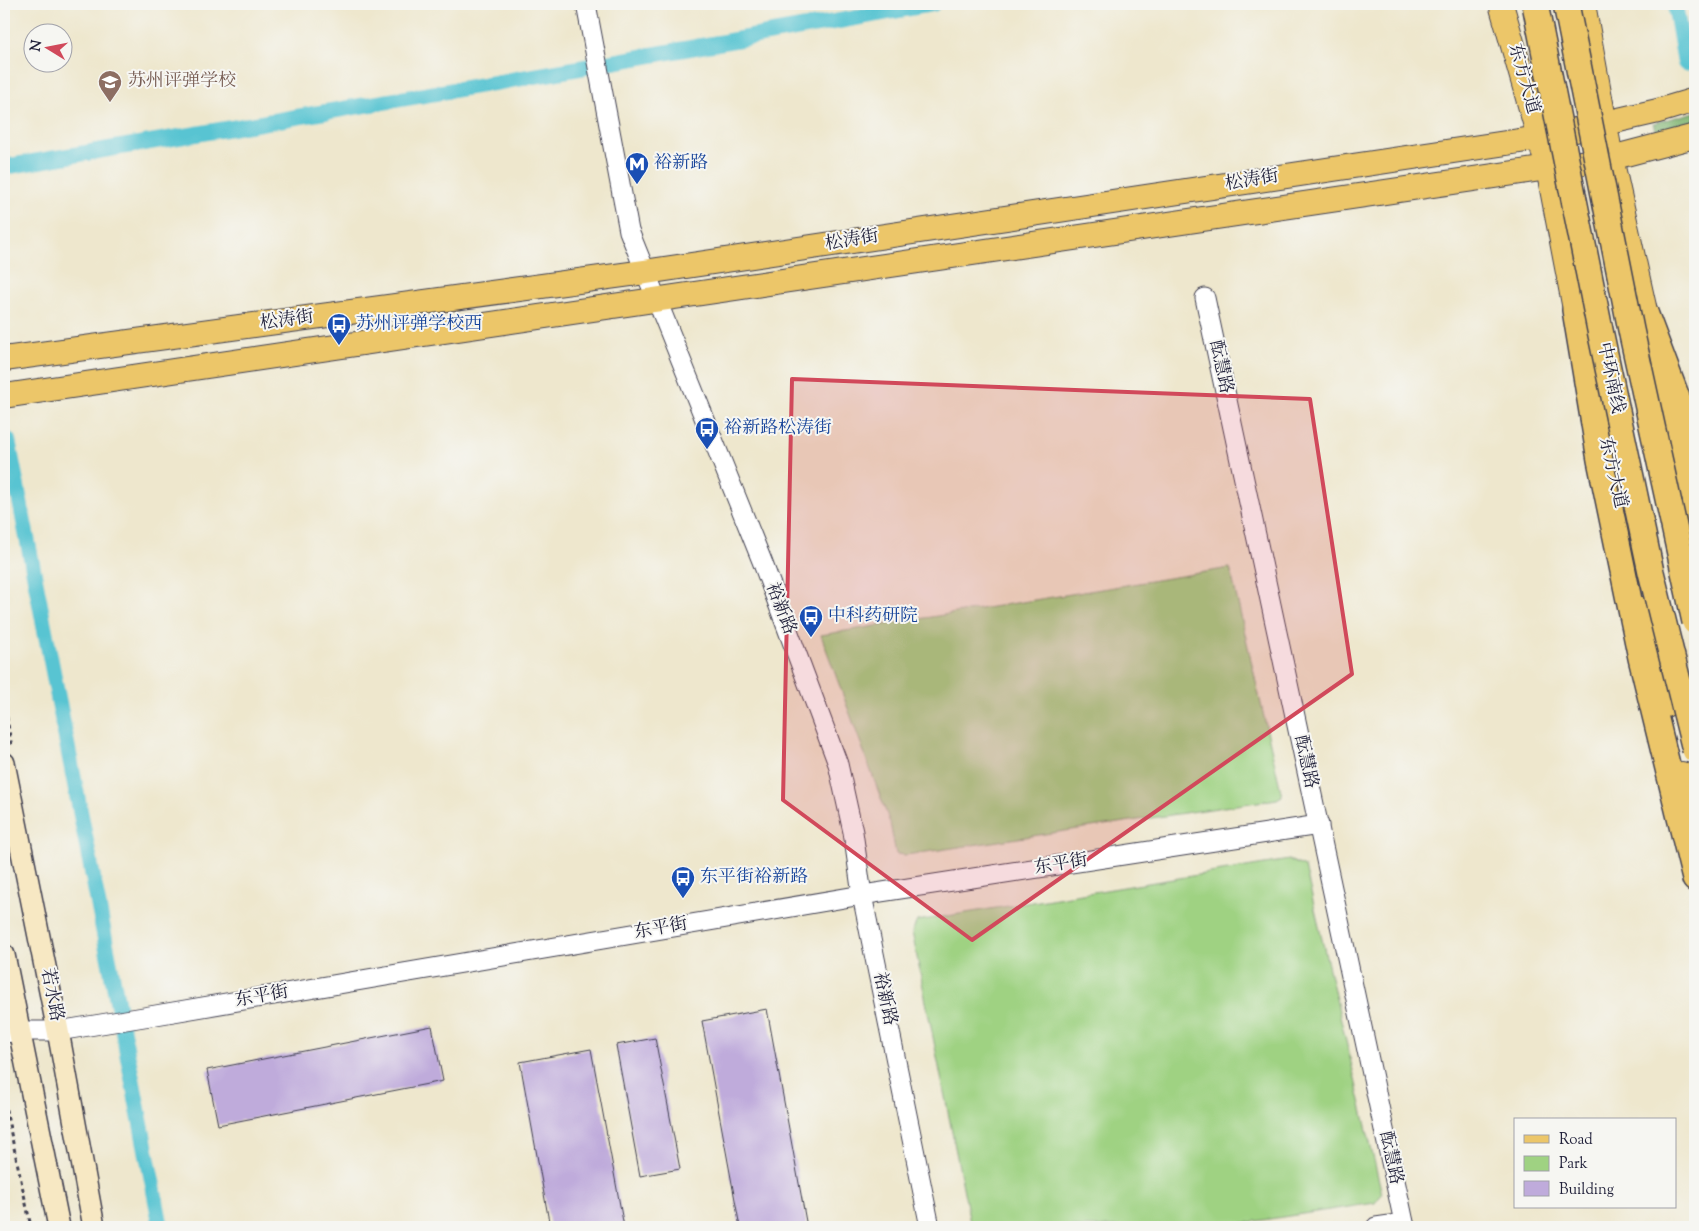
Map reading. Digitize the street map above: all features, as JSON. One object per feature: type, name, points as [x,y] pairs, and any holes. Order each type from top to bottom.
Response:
[{"type":"highway","name":"中环南线","points":[[1535,4],[1601,335],[1651,572],[1695,750]]},
{"type":"highway","name":"中环南线","points":[[1566,4],[1631,330],[1695,622]]},
{"type":"highway","points":[[1575,310],[1600,460],[1641,658],[1695,879]]},
{"type":"highway","points":[[1644,310],[1684,419],[1695,469]]},
{"type":"main road","name":"东方大道","points":[[1501,4],[1548,168],[1575,310],[1670,726],[1695,826]]},
{"type":"main road","points":[[1583,4],[1611,158],[1695,530]]},
{"type":"main road","name":"松涛街","points":[[4,359],[645,272],[1540,138],[1658,111],[1695,100]]},
{"type":"main road","name":"松涛街","points":[[4,396],[1548,168],[1611,158],[1695,136]]},
{"type":"main road","name":"若水路","points":[[4,763],[58,1031],[94,1227]]},
{"type":"main road","points":[[4,955],[11,1032],[58,1227]]},
{"type":"street","name":"裕新路","points":[[586,4],[629,231],[762,561],[838,764],[853,832],[862,895],[930,1227]]},
{"type":"street","name":"酝慧路","points":[[1205,298],[1405,1225]]},
{"type":"street","name":"东平街","points":[[11,1032],[58,1031],[862,895],[1319,825]]},
{"type":"street","points":[[1376,1227],[1405,1225]]},
{"type":"path","points":[[4,1101],[31,1227]]},
{"type":"highlighted area","points":[[792,379],[1310,399],[1352,674],[972,940],[783,800]]},
{"type":"green space","points":[[1695,112],[1695,127],[1657,137],[1653,123]]},
{"type":"green space","points":[[1230,568],[1282,796],[1277,799],[906,855],[896,854],[890,823],[821,635]]},
{"type":"green space","points":[[1289,860],[1305,867],[1382,1194],[1375,1203],[1217,1227],[971,1227],[912,932],[917,921]]},
{"type":"building","points":[[767,1009],[807,1227],[740,1227],[702,1021]]},
{"type":"building","points":[[432,1026],[443,1081],[218,1125],[207,1070]]},
{"type":"building","points":[[655,1038],[680,1169],[640,1176],[616,1045]]},
{"type":"building","points":[[591,1049],[624,1227],[550,1227],[520,1062]]},
{"type":"waterway","points":[[4,167],[552,73],[933,4]]},
{"type":"waterway","points":[[1675,4],[1685,63]]},
{"type":"waterway","points":[[8,440],[161,1227]]},
{"type":"place","name":"苏州评弹学校","points":[[110,103]]},
{"type":"place","name":"裕新路","points":[[637,185]]},
{"type":"place","name":"苏州评弹学校西","points":[[339,346]]},
{"type":"place","name":"裕新路松涛街","points":[[707,450]]},
{"type":"place","name":"中科药研院","points":[[811,638]]},
{"type":"place","name":"东平街裕新路","points":[[683,899]]}]
